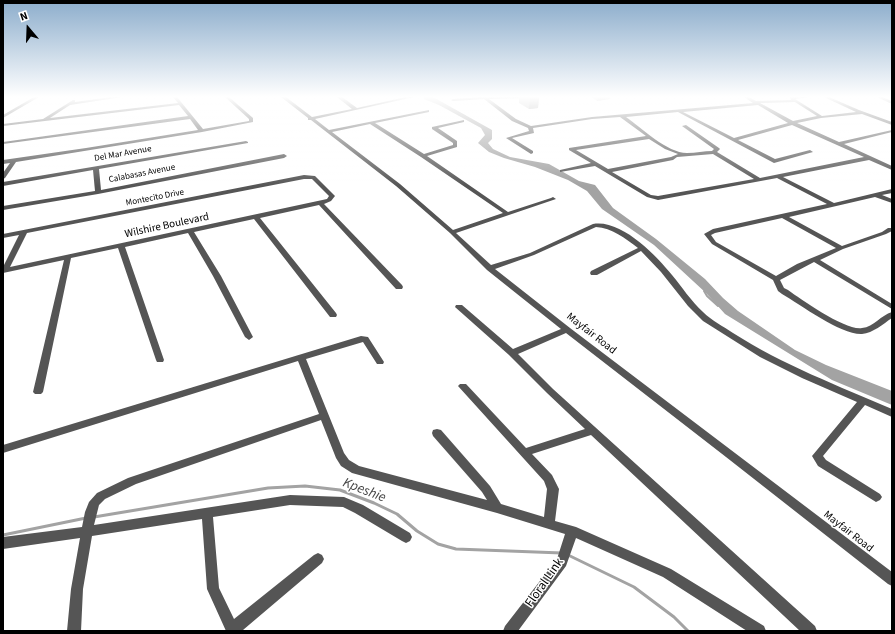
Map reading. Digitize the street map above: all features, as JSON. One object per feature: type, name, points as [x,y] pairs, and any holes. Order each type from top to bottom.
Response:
[{"type":"street","points":[[3,143],[122,127]]},
{"type":"street","points":[[199,127],[202,130]]},
{"type":"street","points":[[3,162],[224,127]]},
{"type":"street","name":"Mayfair Road","points":[[321,127],[398,186],[452,232],[490,268],[567,330],[892,580]]},
{"type":"street","points":[[328,132],[354,127]]},
{"type":"street","points":[[377,127],[508,214]]},
{"type":"street","points":[[423,156],[455,146],[455,142],[434,128],[440,127]]},
{"type":"street","points":[[531,152],[508,138],[531,132],[530,127],[533,127]]},
{"type":"street","points":[[636,127],[675,154],[714,152],[758,179]]},
{"type":"street","points":[[685,127],[715,146],[717,148],[714,152]]},
{"type":"street","points":[[709,127],[774,160],[810,152]]},
{"type":"street","points":[[734,140],[780,127]]},
{"type":"street","points":[[800,127],[892,168]]},
{"type":"street","points":[[838,144],[892,131]]},
{"type":"street","points":[[650,137],[571,149],[649,196],[658,198],[869,158]]},
{"type":"street","name":"Del Mar Avenue","points":[[3,184],[246,142]]},
{"type":"street","points":[[607,171],[673,158],[675,154]]},
{"type":"street","name":"Calabasas Avenue","points":[[3,208],[98,192],[284,156]]},
{"type":"street","points":[[3,177],[14,161]]},
{"type":"street","points":[[562,171],[595,164]]},
{"type":"street","points":[[96,168],[98,192]]},
{"type":"street","name":"Montecito Drive","points":[[3,236],[310,176],[313,177],[332,196]]},
{"type":"street","points":[[778,176],[832,205]]},
{"type":"street","points":[[892,191],[713,231],[707,234],[714,243],[776,279],[781,289],[785,292],[841,326],[862,332],[892,314]]},
{"type":"street","points":[[875,194],[892,201]]},
{"type":"street","name":"Wilshire Boulevard","points":[[4,271],[320,203],[329,200],[332,196]]},
{"type":"street","points":[[452,232],[553,199]]},
{"type":"street","points":[[320,203],[399,288]]},
{"type":"street","points":[[256,216],[333,315]]},
{"type":"street","points":[[783,216],[841,248]]},
{"type":"street","points":[[490,268],[532,254],[595,225],[602,224],[627,236],[664,270],[696,310],[739,341],[782,365],[892,413]]},
{"type":"street","points":[[776,279],[841,248],[884,233],[890,229]]},
{"type":"street","points":[[4,271],[24,232]]},
{"type":"street","points":[[190,232],[217,276],[249,337]]},
{"type":"street","points":[[121,246],[160,360]]},
{"type":"street","points":[[594,273],[641,249]]},
{"type":"street","points":[[38,392],[68,258]]},
{"type":"street","points":[[815,260],[892,307]]},
{"type":"street","points":[[459,307],[512,353],[810,631]]},
{"type":"street","points":[[512,353],[567,330]]},
{"type":"street","points":[[3,449],[361,339],[365,339],[380,362]]},
{"type":"street","points":[[301,358],[340,455],[345,463],[356,470],[497,508],[572,531],[667,573],[759,631]]},
{"type":"street","points":[[463,386],[526,452],[552,484],[548,524]]},
{"type":"street","points":[[864,400],[817,456],[822,463],[876,497]]},
{"type":"street","points":[[74,631],[77,589],[90,512],[95,502],[101,496],[132,481],[324,416]]},
{"type":"street","points":[[526,452],[593,430]]},
{"type":"street","points":[[437,433],[486,489],[497,508]]},
{"type":"street","points":[[3,543],[87,528],[208,513],[290,500],[344,502],[360,509],[406,537]]},
{"type":"street","points":[[208,513],[213,589],[231,627],[238,625],[318,559]]},
{"type":"street","name":"Floral Link","points":[[510,631],[562,562],[572,531]]},
{"type":"shaded area","points":[[478,127],[486,127],[492,130],[492,139],[488,143],[493,149],[510,157],[549,164],[579,181],[595,185],[613,208],[656,239],[705,279],[738,311],[795,350],[826,365],[892,391],[892,405],[832,380],[725,314],[706,293],[654,245],[602,209],[587,191],[568,180],[535,167],[489,152],[478,143],[485,135]]},
{"type":"waterway","points":[[704,291],[707,296],[718,306]]},
{"type":"waterway","name":"Kpeshie","points":[[94,517],[268,488],[305,486],[340,490],[374,503],[397,514],[417,531],[438,544],[456,549],[562,553]]},
{"type":"waterway","name":"Kpeshie","points":[[3,535],[86,518]]},
{"type":"waterway","name":"Kpeshie","points":[[568,555],[634,587],[674,617],[688,631]]}]
